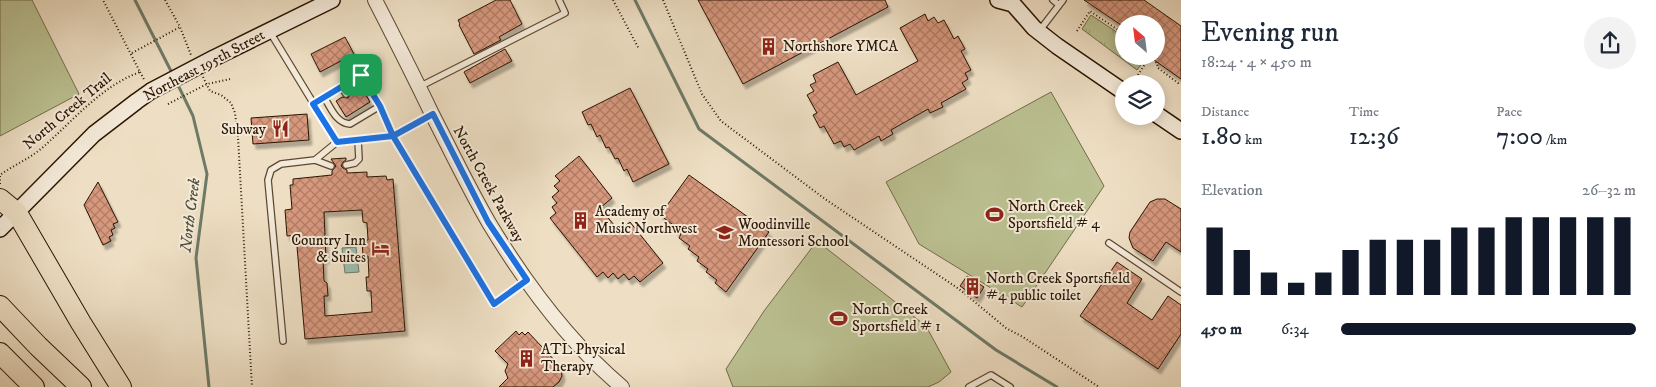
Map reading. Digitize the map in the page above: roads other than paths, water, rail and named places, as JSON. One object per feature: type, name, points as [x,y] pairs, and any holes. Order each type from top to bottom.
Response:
[{"type":"highway","points":[[0,199],[17,213],[121,387]]},
{"type":"highway","points":[[0,306],[81,387]]},
{"type":"highway","points":[[0,353],[34,387]]},
{"type":"highway","points":[[0,366],[22,387]]},
{"type":"main road","name":"Northeast 195th Street","points":[[0,229],[105,124],[151,91],[332,0]]},
{"type":"main road","points":[[1008,1],[1039,32],[1115,86]]},
{"type":"main road","points":[[1165,120],[1181,131]]},
{"type":"street","name":"North Creek Parkway","points":[[375,0],[488,222],[527,280],[579,344],[622,387]]},
{"type":"lane","points":[[419,87],[565,13],[558,0]]},
{"type":"lane","points":[[1039,32],[1061,3],[1053,0]]},
{"type":"lane","points":[[269,31],[337,142]]},
{"type":"lane","points":[[313,104],[361,75],[380,106],[393,136],[494,304],[527,280]]},
{"type":"lane","points":[[341,87],[346,94]]},
{"type":"lane","points":[[324,97],[339,121],[350,124],[380,106]]},
{"type":"lane","points":[[356,111],[360,118]]},
{"type":"lane","points":[[315,160],[337,142],[393,136],[433,114]]},
{"type":"lane","points":[[346,165],[359,159],[358,140]]},
{"type":"lane","points":[[282,341],[268,180],[271,170],[281,164],[315,160],[331,166]]},
{"type":"lane","points":[[1109,243],[1181,292]]},
{"type":"lane","points":[[968,387],[991,375],[1010,387]]},
{"type":"waterway","name":"North Creek","points":[[135,0],[173,75]]},
{"type":"waterway","points":[[635,0],[699,129],[996,350],[1057,387]]},
{"type":"waterway","name":"North Creek","points":[[177,83],[193,116],[207,174],[196,258],[209,387]]},
{"type":"place","name":"Northshore YMCA","points":[[769,46]]},
{"type":"place","name":"Subway","points":[[280,129]]},
{"type":"place","name":"North Creek Sportsfield # 4","points":[[994,215]]},
{"type":"place","name":"Academy of Music Northwest","points":[[581,220]]},
{"type":"place","name":"Woodinville Montessori School","points":[[724,233]]},
{"type":"place","name":"Country Inn & Suites","points":[[380,249]]},
{"type":"place","name":"North Creek Sportsfield #4 public toilet","points":[[972,287]]},
{"type":"place","name":"North Creek Sportsfield # 1","points":[[838,318]]},
{"type":"place","name":"ATL Physical Therapy","points":[[527,358]]}]
